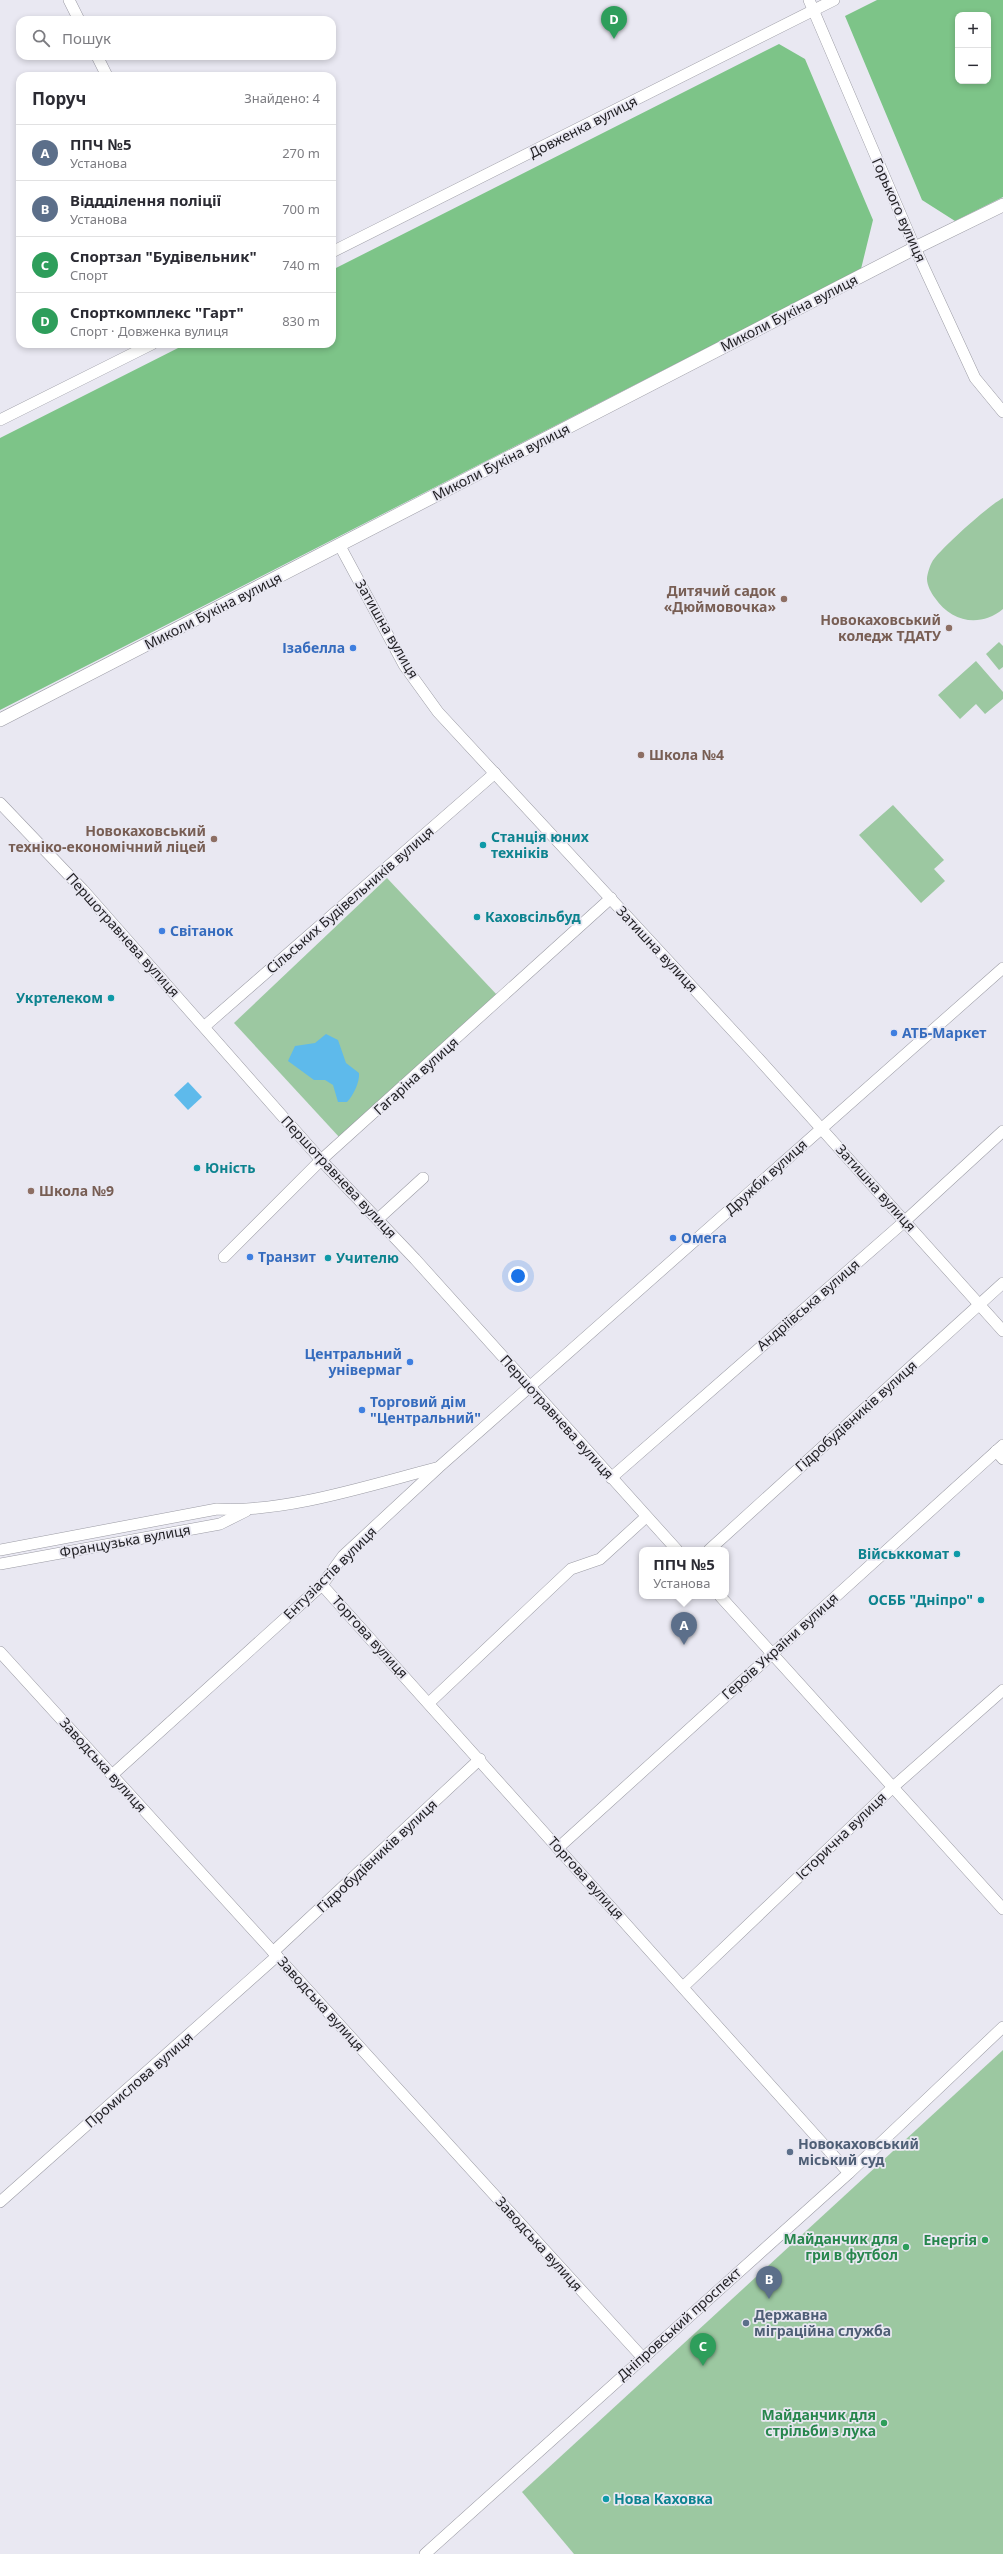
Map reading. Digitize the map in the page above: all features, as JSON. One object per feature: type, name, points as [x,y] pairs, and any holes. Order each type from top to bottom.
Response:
[{"type":"street","points":[[69,0],[77,16]]},
{"type":"street","name":"Довженка вулиця","points":[[336,250],[811,5],[834,0]]},
{"type":"street","name":"Горького вулиця","points":[[811,5],[915,248],[975,378],[1003,412]]},
{"type":"street","points":[[99,60],[106,72]]},
{"type":"street","name":"Миколи Букіна вулиця","points":[[0,720],[340,546],[915,248],[1003,205]]},
{"type":"street","points":[[0,420],[144,348]]},
{"type":"street","name":"Затишна вулиця","points":[[340,546],[404,665],[438,712],[821,1127],[1003,1331]]},
{"type":"street","name":"Сільських Будівельників вулиця","points":[[205,1026],[495,773]]},
{"type":"street","name":"Першотравнева вулиця","points":[[0,803],[83,890],[205,1026],[321,1160],[378,1219],[646,1517],[675,1547]]},
{"type":"street","name":"Гагаріна вулиця","points":[[224,1256],[321,1160],[611,898]]},
{"type":"street","name":"Дружби вулиця","points":[[530,1388],[821,1127],[1003,968]]},
{"type":"street","name":"Андріївська вулиця","points":[[612,1478],[905,1221],[1003,1131]]},
{"type":"street","points":[[378,1219],[423,1178]]},
{"type":"street","name":"Гідробудівників вулиця","points":[[712,1547],[1003,1283]]},
{"type":"street","name":"Ентузіастів вулиця","points":[[112,1775],[322,1585],[343,1556],[439,1467],[530,1388]]},
{"type":"street","name":"Героїв України вулиця","points":[[558,1848],[774,1653],[1001,1452]]},
{"type":"street","name":"Французька вулиця","points":[[0,1564],[220,1524],[247,1511],[337,1493],[439,1467]]},
{"type":"street","name":"Французька вулиця","points":[[0,1550],[218,1509],[247,1511]]},
{"type":"street","points":[[430,1702],[571,1569],[600,1559],[646,1517]]},
{"type":"street","name":"Торгова вулиця","points":[[322,1585],[430,1702],[558,1848],[849,2172]]},
{"type":"street","points":[[723,1599],[774,1653],[892,1788],[1003,1909]]},
{"type":"street","name":"Заводська вулиця","points":[[0,1652],[642,2357]]},
{"type":"street","name":"Історична вулиця","points":[[683,1987],[892,1788],[1003,1690]]},
{"type":"street","name":"Гідробудівників вулиця","points":[[275,1954],[480,1759]]},
{"type":"street","name":"Промислова вулиця","points":[[0,2202],[275,1954]]},
{"type":"street","name":"Дніпровський проспект","points":[[425,2554],[849,2172],[1003,2027]]},
{"type":"green space","points":[[877,0],[1003,0],[1003,197],[955,221],[922,200],[845,16]]},
{"type":"green space","points":[[779,44],[805,59],[873,220],[861,269],[0,710],[0,438],[178,348],[336,348],[336,268]]},
{"type":"green space","points":[[1003,498],[1003,609],[985,619],[966,620],[957,617],[949,613],[942,606],[931,591],[927,579],[930,565],[939,553],[957,536],[996,502]]},
{"type":"green space","points":[[999,642],[1003,646],[1003,667],[999,670],[986,654]]},
{"type":"green space","points":[[976,661],[1003,692],[1003,699],[985,714],[976,704],[960,719],[938,695]]},
{"type":"green space","points":[[893,805],[944,860],[934,869],[945,881],[921,903],[859,835]]},
{"type":"green space","points":[[387,878],[498,996],[340,1138],[234,1023]]},
{"type":"green space","points":[[1003,2050],[1003,2554],[574,2554],[522,2492]]},
{"type":"water","points":[[326,1034],[338,1040],[346,1063],[359,1073],[356,1089],[347,1102],[338,1102],[333,1085],[325,1080],[314,1080],[288,1061],[295,1046],[315,1043]]},
{"type":"water","points":[[188,1082],[202,1097],[188,1110],[174,1095]]},
{"type":"place","name":"Спорткомплекс \"Гарт\"","points":[[614,39]]},
{"type":"place","name":"Дитячий садок «Дюймовочка»","points":[[784,599]]},
{"type":"place","name":"Новокаховський коледж ТДАТУ","points":[[949,628]]},
{"type":"place","name":"Ізабелла","points":[[353,648]]},
{"type":"place","name":"Школа №4","points":[[641,755]]},
{"type":"place","name":"Новокаховський техніко-економічний ліцей","points":[[214,839]]},
{"type":"place","name":"Станція юних техніків","points":[[483,845]]},
{"type":"place","name":"Каховсільбуд","points":[[477,917]]},
{"type":"place","name":"Свiтанок","points":[[162,931]]},
{"type":"place","name":"Укртелеком","points":[[111,998]]},
{"type":"place","name":"АТБ-Маркет","points":[[894,1033]]},
{"type":"place","name":"Юність","points":[[197,1168]]},
{"type":"place","name":"Школа №9","points":[[31,1191]]},
{"type":"place","name":"Омега","points":[[673,1238]]},
{"type":"place","name":"Транзит","points":[[250,1257]]},
{"type":"place","name":"Учителю","points":[[328,1258]]},
{"type":"place","name":"Центральний універмаг","points":[[410,1362]]},
{"type":"place","name":"Торговий дім \"Центральний\"","points":[[362,1410]]},
{"type":"place","name":"Військкомат","points":[[957,1554]]},
{"type":"place","name":"ОСББ \"Днiпро\"","points":[[981,1600]]},
{"type":"place","name":"ППЧ №5","points":[[684,1645]]},
{"type":"place","name":"Новокаховський міський суд","points":[[790,2152]]},
{"type":"place","name":"Енергія","points":[[985,2240]]},
{"type":"place","name":"Майданчик для гри в футбол","points":[[906,2247]]},
{"type":"place","name":"Віддділення поліції","points":[[769,2299]]},
{"type":"place","name":"Державна міграційна служба","points":[[746,2323]]},
{"type":"place","name":"Спортзал \"Будівельник\"","points":[[703,2366]]},
{"type":"place","name":"Майданчик для стрільби з лука","points":[[884,2423]]},
{"type":"place","name":"Нова Каховка","points":[[606,2499]]}]
